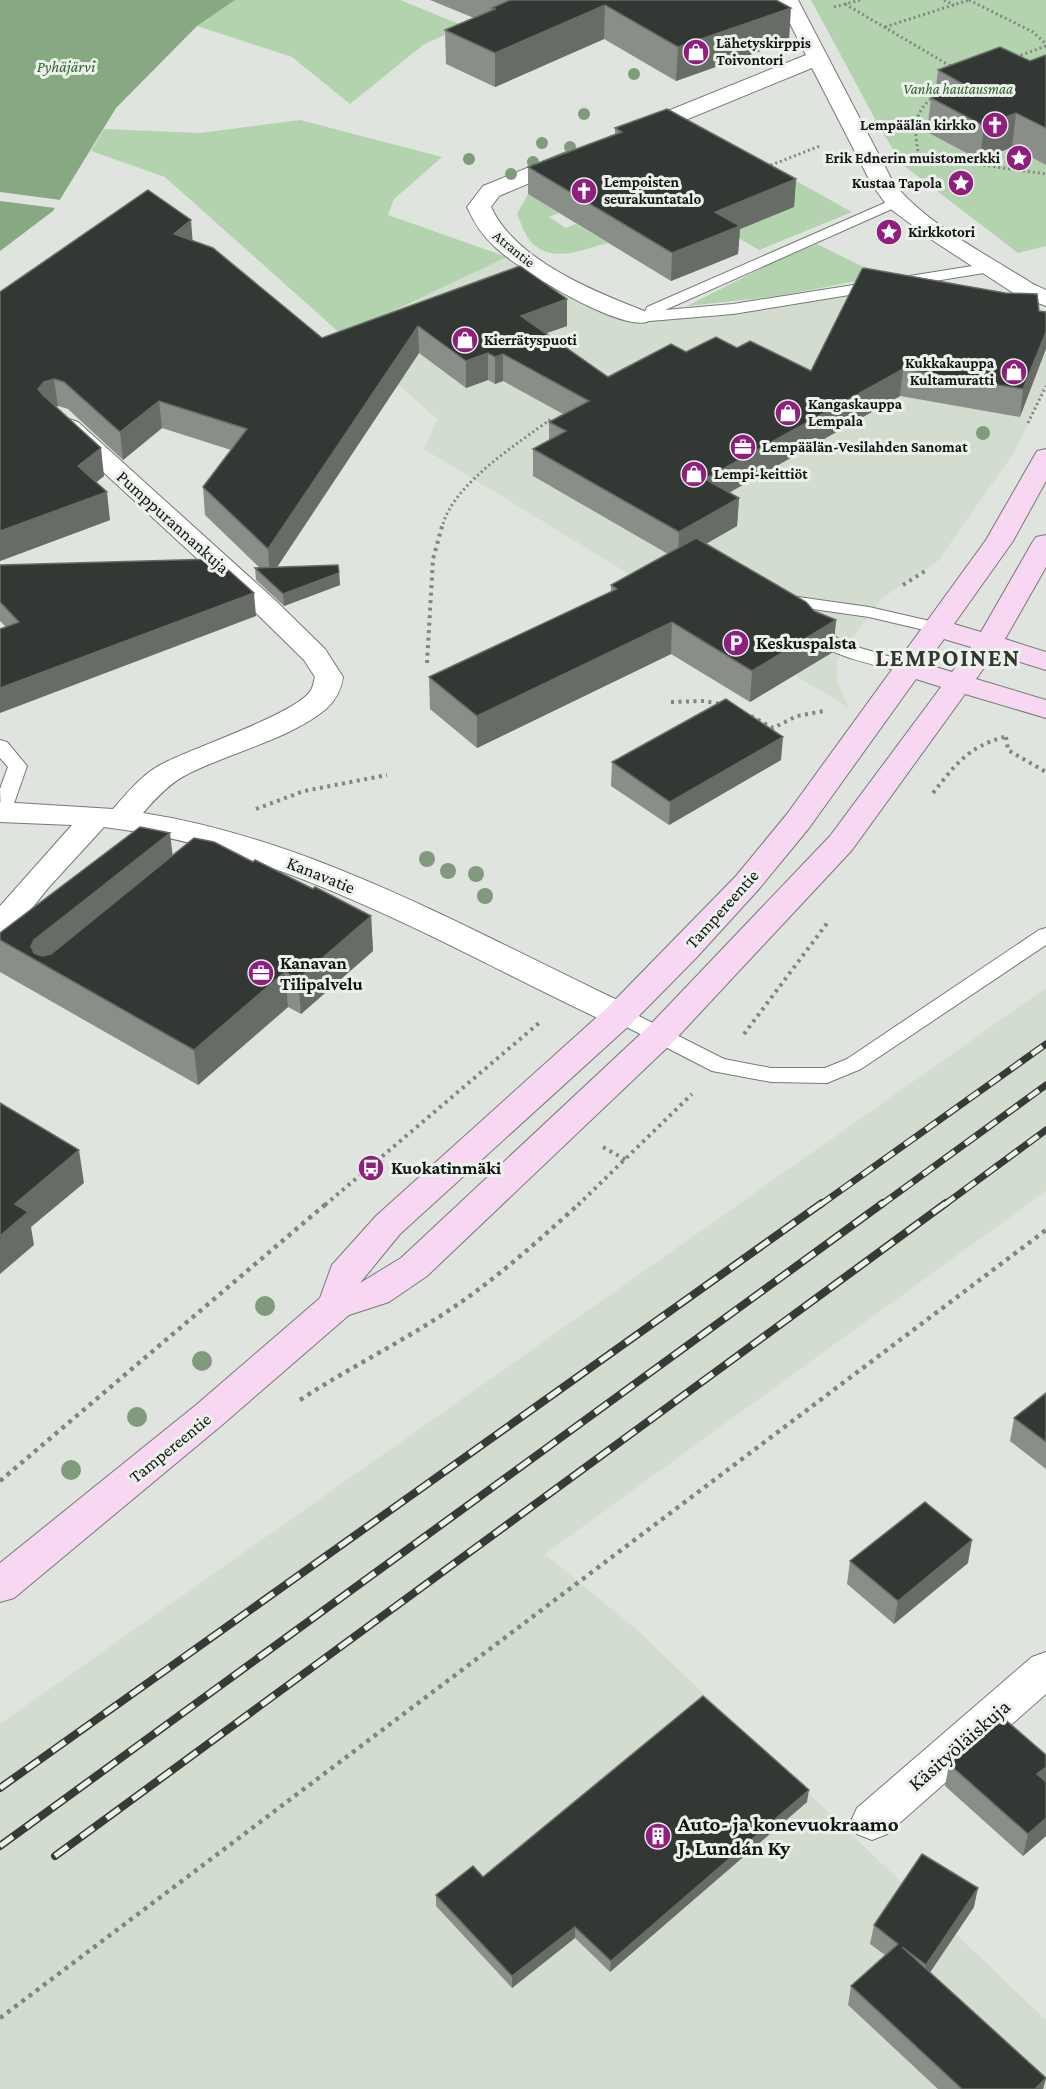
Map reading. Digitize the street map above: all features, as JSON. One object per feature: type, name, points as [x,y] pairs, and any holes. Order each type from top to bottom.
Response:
[{"type":"main road","name":"Tampereentie","points":[[336,1305],[345,1274],[388,1225],[620,1015],[686,949],[747,883],[798,821],[999,541],[1046,457]]},
{"type":"main road","name":"Tampereentie","points":[[0,1586],[209,1415],[336,1305],[376,1292],[414,1266],[659,1036],[841,843],[988,642],[1046,543]]},
{"type":"main road","points":[[937,628],[1046,661]]},
{"type":"main road","points":[[909,668],[1042,708]]},
{"type":"street","points":[[788,0],[882,183],[896,202],[990,268],[1024,289],[1046,299]]},
{"type":"street","points":[[615,140],[818,58]]},
{"type":"street","name":"Atrantie","points":[[594,148],[490,191],[479,207],[481,218],[489,229],[543,273],[580,293],[638,316]]},
{"type":"street","points":[[990,268],[1046,276]]},
{"type":"street","name":"Pumppurannankuja","points":[[57,416],[266,607],[315,655],[329,676],[324,695],[308,708],[289,719],[171,771],[140,797],[108,818]]},
{"type":"street","name":"Kanavatie","points":[[1,812],[108,818],[201,845],[321,874],[412,914],[620,1015]]},
{"type":"street","points":[[0,927],[38,880],[108,818]]},
{"type":"street","name":"Käsityöläiskuja","points":[[872,1821],[1046,1669]]},
{"type":"lane","points":[[638,316],[896,202]]},
{"type":"lane","points":[[638,316],[733,309],[990,268]]},
{"type":"lane","points":[[909,668],[845,648],[818,636],[784,600],[869,612],[937,628]]},
{"type":"lane","points":[[0,746],[18,766],[1,812]]},
{"type":"lane","points":[[620,1015],[719,1066],[771,1076],[827,1076],[854,1064],[1046,935]]},
{"type":"path","points":[[828,8],[860,0]]},
{"type":"path","points":[[944,0],[954,5]]},
{"type":"path","points":[[885,27],[969,0],[1032,32],[1046,45],[1016,57]]},
{"type":"path","points":[[845,4],[955,70]]},
{"type":"path","points":[[939,92],[921,107],[914,129],[919,156],[1046,174]]},
{"type":"path","points":[[760,170],[857,131]]},
{"type":"path","points":[[761,160],[770,165]]},
{"type":"path","points":[[1024,432],[1046,386]]},
{"type":"path","points":[[427,663],[433,559],[447,510],[488,465],[550,419]]},
{"type":"path","points":[[869,612],[882,598],[928,568]]},
{"type":"path","points":[[671,702],[704,701],[724,705]]},
{"type":"path","points":[[930,797],[967,751],[985,741],[1006,737],[1023,729],[1042,708]]},
{"type":"path","points":[[744,712],[772,728],[807,713],[828,711]]},
{"type":"path","points":[[1006,737],[1008,750],[1046,772]]},
{"type":"path","points":[[255,810],[304,791],[387,775]]},
{"type":"path","points":[[293,1406],[420,1331],[468,1297],[575,1209],[719,1066],[834,915]]},
{"type":"path","points":[[0,1481],[574,994]]},
{"type":"path","points":[[0,2018],[1046,1230]]},
{"type":"shaded area","points":[[518,252],[638,317],[867,287],[1046,316],[1046,386],[1015,451],[938,561],[882,598],[836,662],[838,684],[849,708],[424,449],[437,419],[342,335]]},
{"type":"shaded area","points":[[1046,988],[1046,1191],[545,1554],[637,1630],[1046,2020],[1046,2089],[0,2089],[0,1724]]},
{"type":"green space","points":[[235,0],[400,0],[464,26],[423,45],[350,104],[292,57],[197,26]]},
{"type":"green space","name":"Vanha hautausmaa","points":[[811,0],[1046,0],[1046,246],[1018,253],[903,165],[881,130]]},
{"type":"green space","points":[[300,120],[442,157],[394,199],[388,215],[507,257],[342,335],[165,177],[91,151],[104,129],[200,133]]},
{"type":"green space","points":[[780,172],[852,212],[759,250],[687,208]]},
{"type":"green space","points":[[528,194],[559,213],[549,217],[566,228],[576,224],[608,243],[559,254],[541,249],[527,237],[517,214]]},
{"type":"green space","points":[[817,244],[882,276],[779,296],[687,306],[774,262]]},
{"type":"water","name":"Pyhäjärvi","points":[[0,0],[235,0],[197,26],[116,108],[53,211],[0,251]]},
{"type":"pier","points":[[0,192],[61,200],[55,208],[0,201]]},
{"type":"building","points":[[510,0],[776,0],[791,8],[678,47],[605,5],[495,53],[445,30],[495,9],[492,8]]},
{"type":"building","points":[[1000,47],[1030,61],[1046,55],[1046,128],[1016,113],[984,126],[931,98],[965,85],[938,70]]},
{"type":"building","points":[[667,109],[796,179],[715,212],[740,226],[672,253],[528,167],[622,132],[615,128]]},
{"type":"building","points":[[148,190],[191,220],[174,234],[213,248],[322,338],[520,266],[567,299],[521,316],[608,377],[671,344],[686,352],[716,337],[737,348],[750,341],[811,371],[864,268],[1005,293],[1037,294],[1039,311],[1046,312],[1046,332],[1023,389],[903,369],[705,479],[739,498],[679,532],[533,449],[566,431],[549,422],[589,401],[503,354],[495,357],[488,353],[466,361],[418,326],[268,549],[203,487],[247,429],[159,401],[120,432],[64,382],[54,379],[44,382],[38,389],[101,448],[78,466],[107,492],[0,531],[0,292]]},
{"type":"building","points":[[696,538],[806,602],[814,611],[836,620],[752,671],[672,622],[477,716],[429,677],[617,589],[611,585]]},
{"type":"building","points":[[216,559],[254,593],[0,688],[0,629],[19,622],[0,602],[0,565]]},
{"type":"building","points":[[338,565],[339,573],[283,594],[255,568]]},
{"type":"building","points":[[726,699],[783,737],[670,802],[612,762]]},
{"type":"building","points":[[140,827],[170,833],[34,940],[31,946],[34,953],[42,956],[51,954],[194,838],[214,842],[253,862],[255,860],[371,916],[298,979],[285,972],[194,1050],[0,940],[0,933]]},
{"type":"building","points":[[0,1103],[79,1150],[15,1204],[28,1212],[0,1236]]},
{"type":"building","points":[[1046,1393],[1046,1442],[1014,1418]]},
{"type":"building","points":[[925,1502],[972,1540],[898,1601],[850,1561]]},
{"type":"building","name":"Auto- ja konevuokraamo J. Lundán Ky","points":[[703,1696],[809,1790],[611,1961],[575,1927],[512,1976],[436,1895],[473,1866],[483,1877]]},
{"type":"building","points":[[1002,1717],[1046,1755],[1046,1767],[1037,1774],[1046,1782],[1046,1818],[1028,1834],[949,1764]]},
{"type":"building","points":[[922,1854],[978,1888],[926,1965],[902,1947],[1046,2078],[1035,2089],[962,2089],[851,1986],[898,1944],[874,1925]]},
{"type":"railway","points":[[820,1205],[1046,1044]]},
{"type":"railway","points":[[881,1205],[1046,1085]]},
{"type":"railway","points":[[944,1205],[1046,1130]]},
{"type":"railway","points":[[0,1788],[822,1203]]},
{"type":"railway","points":[[0,1846],[883,1203]]},
{"type":"railway","points":[[55,1856],[946,1203]]},
{"type":"place","name":"Lähetyskirppis Toivontori","points":[[696,52]]},
{"type":"place","name":"Lempäälän kirkko","points":[[995,125]]},
{"type":"place","name":"Erik Ednerin muistomerkki","points":[[1019,158]]},
{"type":"place","name":"Kustaa Tapola","points":[[961,183]]},
{"type":"place","name":"Lempoisten seurakuntatalo","points":[[584,191]]},
{"type":"place","name":"Kirkkotori","points":[[889,232]]},
{"type":"place","name":"Kierrätyspuoti","points":[[465,340]]},
{"type":"place","name":"Kukkakauppa Kultamuratti","points":[[1014,372]]},
{"type":"place","name":"Kangaskauppa Lempala","points":[[788,413]]},
{"type":"place","name":"Lempäälän-Vesilahden Sanomat","points":[[743,447]]},
{"type":"place","name":"Lempi-keittiöt","points":[[694,474]]},
{"type":"place","name":"Keskuspalsta","points":[[736,643]]},
{"type":"place","name":"Kanavan Tilipalvelu","points":[[261,973]]},
{"type":"place","name":"Kuokatinmäki","points":[[371,1168]]},
{"type":"place","name":"Auto- ja konevuokraamo J. Lundán Ky","points":[[658,1836]]},
{"type":"district","name":"LEMPOINEN","points":[[948,657]]}]
